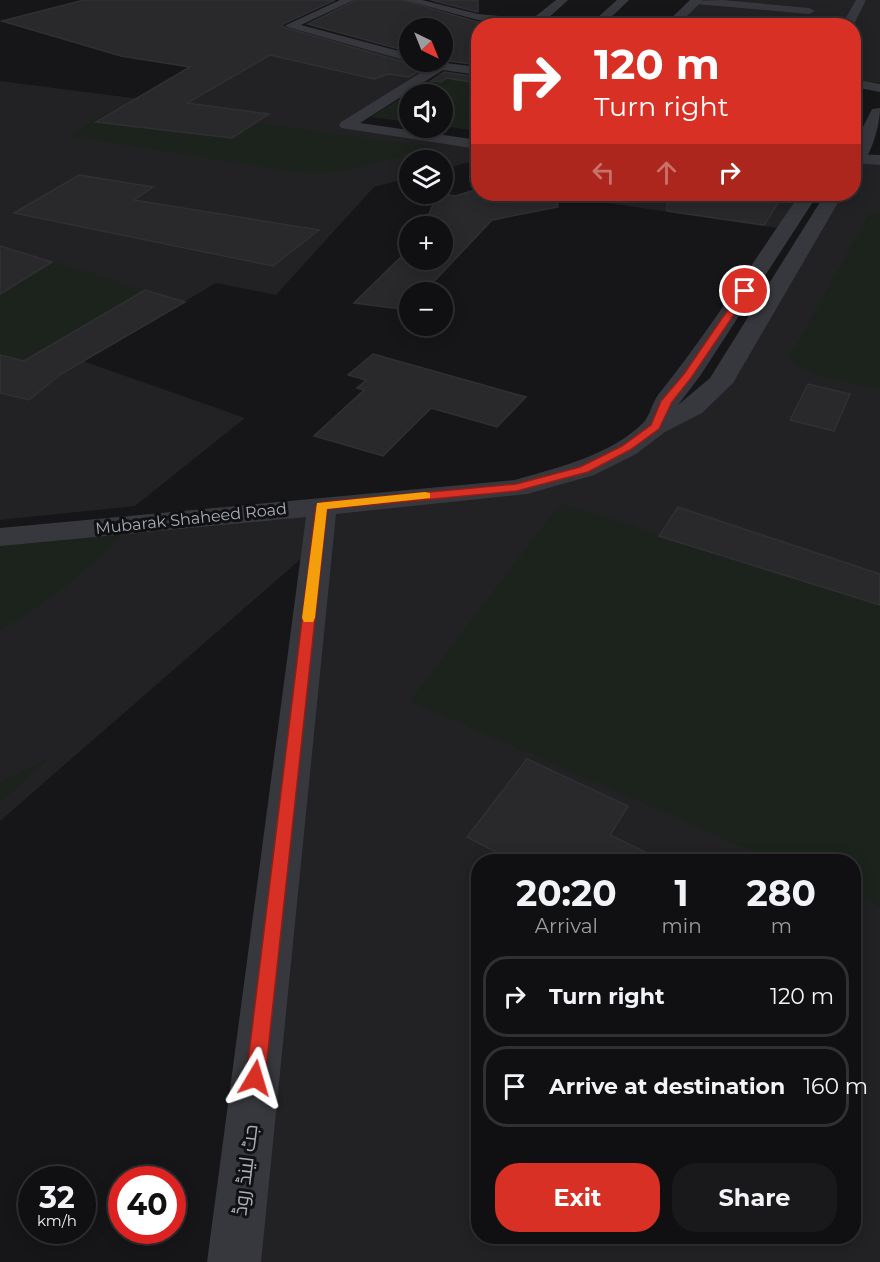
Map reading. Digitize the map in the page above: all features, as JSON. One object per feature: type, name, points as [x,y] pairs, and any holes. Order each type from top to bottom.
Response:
[{"type":"street","points":[[349,0],[290,26],[399,55]]},
{"type":"street","points":[[409,0],[488,18]]},
{"type":"street","points":[[541,18],[563,0]]},
{"type":"street","points":[[603,18],[624,0]]},
{"type":"street","points":[[677,18],[697,0],[809,12]]},
{"type":"street","points":[[805,18],[816,0]]},
{"type":"street","points":[[851,18],[861,0]]},
{"type":"street","points":[[478,17],[493,6]]},
{"type":"street","points":[[453,68],[471,70]]},
{"type":"street","points":[[431,72],[346,125],[471,144]]},
{"type":"street","points":[[861,84],[880,88]]},
{"type":"street","points":[[861,114],[879,111]]},
{"type":"street","points":[[861,146],[879,111]]},
{"type":"street","points":[[861,160],[880,160]]},
{"type":"street","name":"Mubarak Shaheed Road","points":[[656,426],[667,401],[688,376],[804,201]]},
{"type":"street","name":"Mubarak Shaheed Road","points":[[0,537],[517,488],[584,469],[626,448],[656,426],[693,408],[720,382],[830,201]]},
{"type":"street","name":"جٹ لینڈ روڈ","points":[[234,1262],[322,506]]},
{"type":"shaded area","points":[[697,0],[880,0],[880,83],[861,81],[861,18],[678,18]]},
{"type":"shaded area","points":[[290,26],[399,59],[399,72],[432,72],[413,84],[399,84],[399,93],[345,127],[399,134],[399,138],[426,138],[471,144],[471,162],[453,166],[453,150],[399,150],[399,181],[374,187],[276,295],[216,283],[83,361],[245,418],[135,506],[0,520],[0,81],[140,99]]},
{"type":"shaded area","points":[[447,78],[471,82],[471,130],[453,127],[453,84],[423,84],[429,80],[441,82]]},
{"type":"shaded area","points":[[399,99],[399,121],[371,117]]},
{"type":"shaded area","points":[[121,105],[430,146],[424,150],[399,150],[399,157],[341,172],[308,174],[68,136]]},
{"type":"shaded area","points":[[861,159],[880,160],[880,1262],[234,1262],[317,545],[0,821],[0,537],[517,488],[584,469],[720,383],[830,201],[861,201]]},
{"type":"shaded area","points":[[595,201],[807,201],[790,230]]},
{"type":"shaded area","points":[[869,214],[880,215],[880,390],[821,375],[788,360]]},
{"type":"shaded area","points":[[54,261],[145,290],[24,361],[0,355],[0,294]]},
{"type":"shaded area","points":[[561,503],[880,604],[880,907],[861,898],[861,854],[759,854],[410,701]]},
{"type":"shaded area","points":[[123,533],[65,586],[0,630],[0,545]]},
{"type":"shaded area","points":[[51,757],[0,803],[0,783]]},
{"type":"building","points":[[84,0],[335,0],[283,24],[282,27],[399,61],[399,72],[417,72],[409,77],[388,74],[374,79],[270,55],[187,103],[269,114],[232,138],[96,122],[190,67],[121,56],[2,21]]},
{"type":"building","points":[[356,0],[402,0],[471,20],[471,64],[453,62],[453,18],[399,18],[399,49],[308,24]]},
{"type":"building","points":[[431,0],[478,0],[478,12]]},
{"type":"building","points":[[444,72],[471,76],[471,82],[447,78],[441,82],[431,81]]},
{"type":"building","points":[[79,175],[153,187],[134,200],[319,230],[273,266],[14,213]]},
{"type":"building","points":[[471,191],[471,201],[558,201],[558,207],[492,220],[453,261],[453,216],[428,216],[434,204],[453,204],[453,196]]},
{"type":"building","points":[[668,201],[779,201],[764,225],[667,211]]},
{"type":"building","points":[[0,246],[52,262],[0,294]]},
{"type":"building","points":[[399,259],[399,270],[445,270],[433,282],[399,282],[399,309],[354,303]]},
{"type":"building","points":[[145,290],[185,302],[61,374],[29,400],[0,393],[0,355],[24,361]]},
{"type":"building","points":[[373,354],[526,397],[497,427],[431,408],[383,456],[314,436],[364,390],[357,388],[366,380],[348,375]]},
{"type":"building","points":[[808,384],[850,394],[834,431],[790,420]]},
{"type":"building","points":[[678,507],[880,574],[880,605],[659,536]]},
{"type":"building","points":[[527,759],[628,806],[610,835],[649,854],[500,854],[467,837]]},
{"type":"slow traffic","points":[[309,618],[322,506],[425,496]]},
{"type":"route","points":[[255,1078],[322,506],[517,488],[584,469],[626,448],[656,426],[667,401],[688,376],[745,291]]}]
